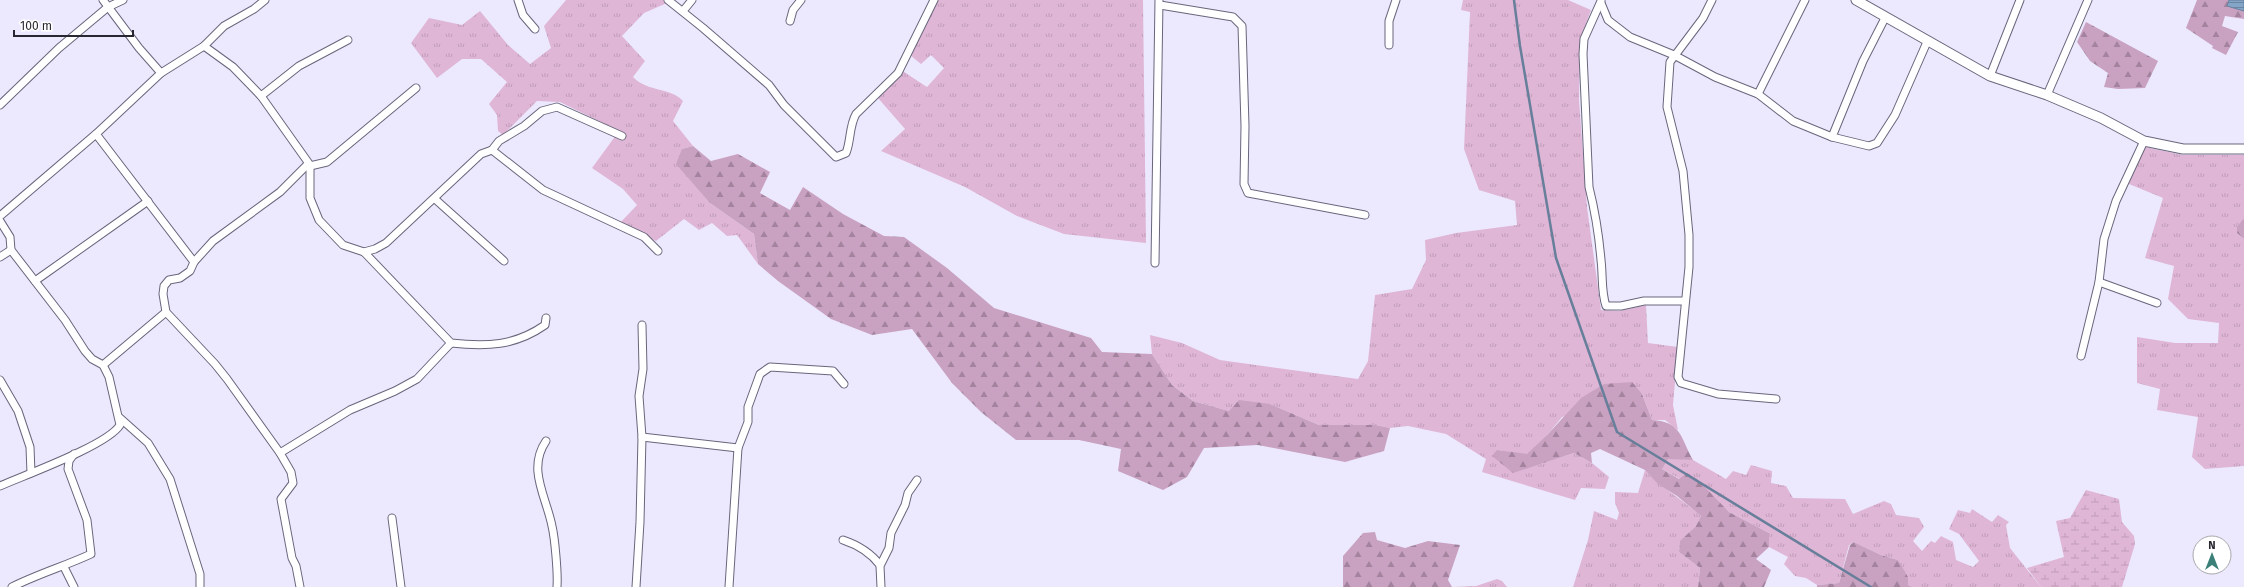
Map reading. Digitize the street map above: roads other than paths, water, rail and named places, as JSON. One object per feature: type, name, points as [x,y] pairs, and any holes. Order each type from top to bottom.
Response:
[{"type":"street","points":[[103,0],[139,48],[161,73]]},
{"type":"street","points":[[0,105],[40,64],[108,7],[124,0]]},
{"type":"street","points":[[0,216],[96,134],[161,73],[204,46],[224,26],[254,9],[265,0]]},
{"type":"street","points":[[518,0],[523,15],[535,29]]},
{"type":"street","points":[[668,0],[683,11],[769,85],[784,105],[836,157],[846,154],[851,135],[852,121],[856,114],[898,73],[934,0]]},
{"type":"street","points":[[683,11],[692,0]]},
{"type":"street","points":[[790,21],[793,10],[801,0]]},
{"type":"street","points":[[1389,45],[1389,21],[1396,0]]},
{"type":"street","points":[[1712,0],[1703,18],[1670,62],[1667,107],[1683,170],[1687,195],[1690,267],[1685,301],[1683,343],[1678,376],[1681,383],[1718,394],[1776,399]]},
{"type":"street","points":[[1758,94],[1805,0]]},
{"type":"street","points":[[1856,0],[1927,42],[1990,76],[2047,94],[2101,118],[2144,141],[2183,149],[2244,149]]},
{"type":"street","points":[[1990,76],[2020,0]]},
{"type":"street","points":[[2047,94],[2088,0]]},
{"type":"street","points":[[1601,1],[1608,20],[1630,37],[1674,55],[1715,77],[1758,94],[1793,121],[1832,137],[1869,146],[1877,143],[1894,116],[1927,42]]},
{"type":"street","points":[[1601,1],[1584,39],[1583,54],[1588,187],[1593,204],[1601,260],[1602,294],[1606,306],[1621,306],[1644,301],[1685,301]]},
{"type":"street","points":[[1155,263],[1160,2],[1233,17],[1242,26],[1245,126],[1244,184],[1248,193],[1365,215]]},
{"type":"street","points":[[1832,137],[1863,61],[1885,18]]},
{"type":"street","points":[[261,96],[299,66],[348,40]]},
{"type":"street","points":[[204,46],[233,67],[261,96],[310,166],[310,198],[319,220],[343,245],[364,252],[451,343],[482,346],[513,341],[532,335],[546,325],[546,318]]},
{"type":"street","points":[[300,587],[296,566],[292,558],[281,499],[293,483],[291,472],[280,453],[215,364],[166,312],[163,300],[164,286],[169,280],[180,278],[190,271],[194,262],[213,241],[280,192],[306,166],[327,162],[416,88]]},
{"type":"street","points":[[364,252],[375,249],[386,243],[482,154],[492,150],[499,141],[524,126],[542,111],[557,107],[622,136]]},
{"type":"street","points":[[96,134],[194,262]]},
{"type":"street","points":[[2081,356],[2099,282],[2104,239],[2116,201],[2135,156],[2144,141]]},
{"type":"street","points":[[492,150],[543,190],[644,236],[658,251]]},
{"type":"street","points":[[435,199],[504,261]]},
{"type":"street","points":[[35,281],[148,201]]},
{"type":"street","points":[[0,221],[10,237],[11,250],[65,320],[85,351],[92,359],[102,364],[109,377],[109,386],[120,418],[120,425],[112,434],[74,454],[0,486]]},
{"type":"street","points":[[0,258],[11,250]]},
{"type":"street","points":[[2099,282],[2158,303]]},
{"type":"street","points":[[102,364],[166,312]]},
{"type":"street","points":[[636,587],[640,522],[642,437],[639,396],[643,369],[642,325]]},
{"type":"street","points":[[280,453],[350,410],[395,391],[417,379],[451,343]]},
{"type":"street","points":[[729,587],[738,448],[748,422],[748,407],[760,374],[770,367],[795,367],[833,371],[844,384]]},
{"type":"street","points":[[0,380],[21,417],[30,447],[31,473]]},
{"type":"street","points":[[120,418],[148,443],[170,479],[200,574],[200,587]]},
{"type":"street","points":[[642,437],[738,448]]},
{"type":"street","points":[[546,441],[539,452],[537,473],[553,527],[557,587]]},
{"type":"street","points":[[12,587],[35,575],[64,567],[91,554],[87,520],[68,469],[69,461],[74,454]]},
{"type":"street","points":[[881,587],[880,565],[889,548],[894,524],[905,505],[908,493],[916,480]]},
{"type":"street","points":[[392,518],[401,587]]},
{"type":"street","points":[[842,540],[857,545],[873,556],[880,565]]},
{"type":"street","points":[[64,567],[74,587]]},
{"type":"water","points":[[2229,0],[2244,0],[2244,11],[2227,6]]},
{"type":"waterway","points":[[1514,0],[1520,46],[1556,258],[1617,432],[1871,587]]}]
